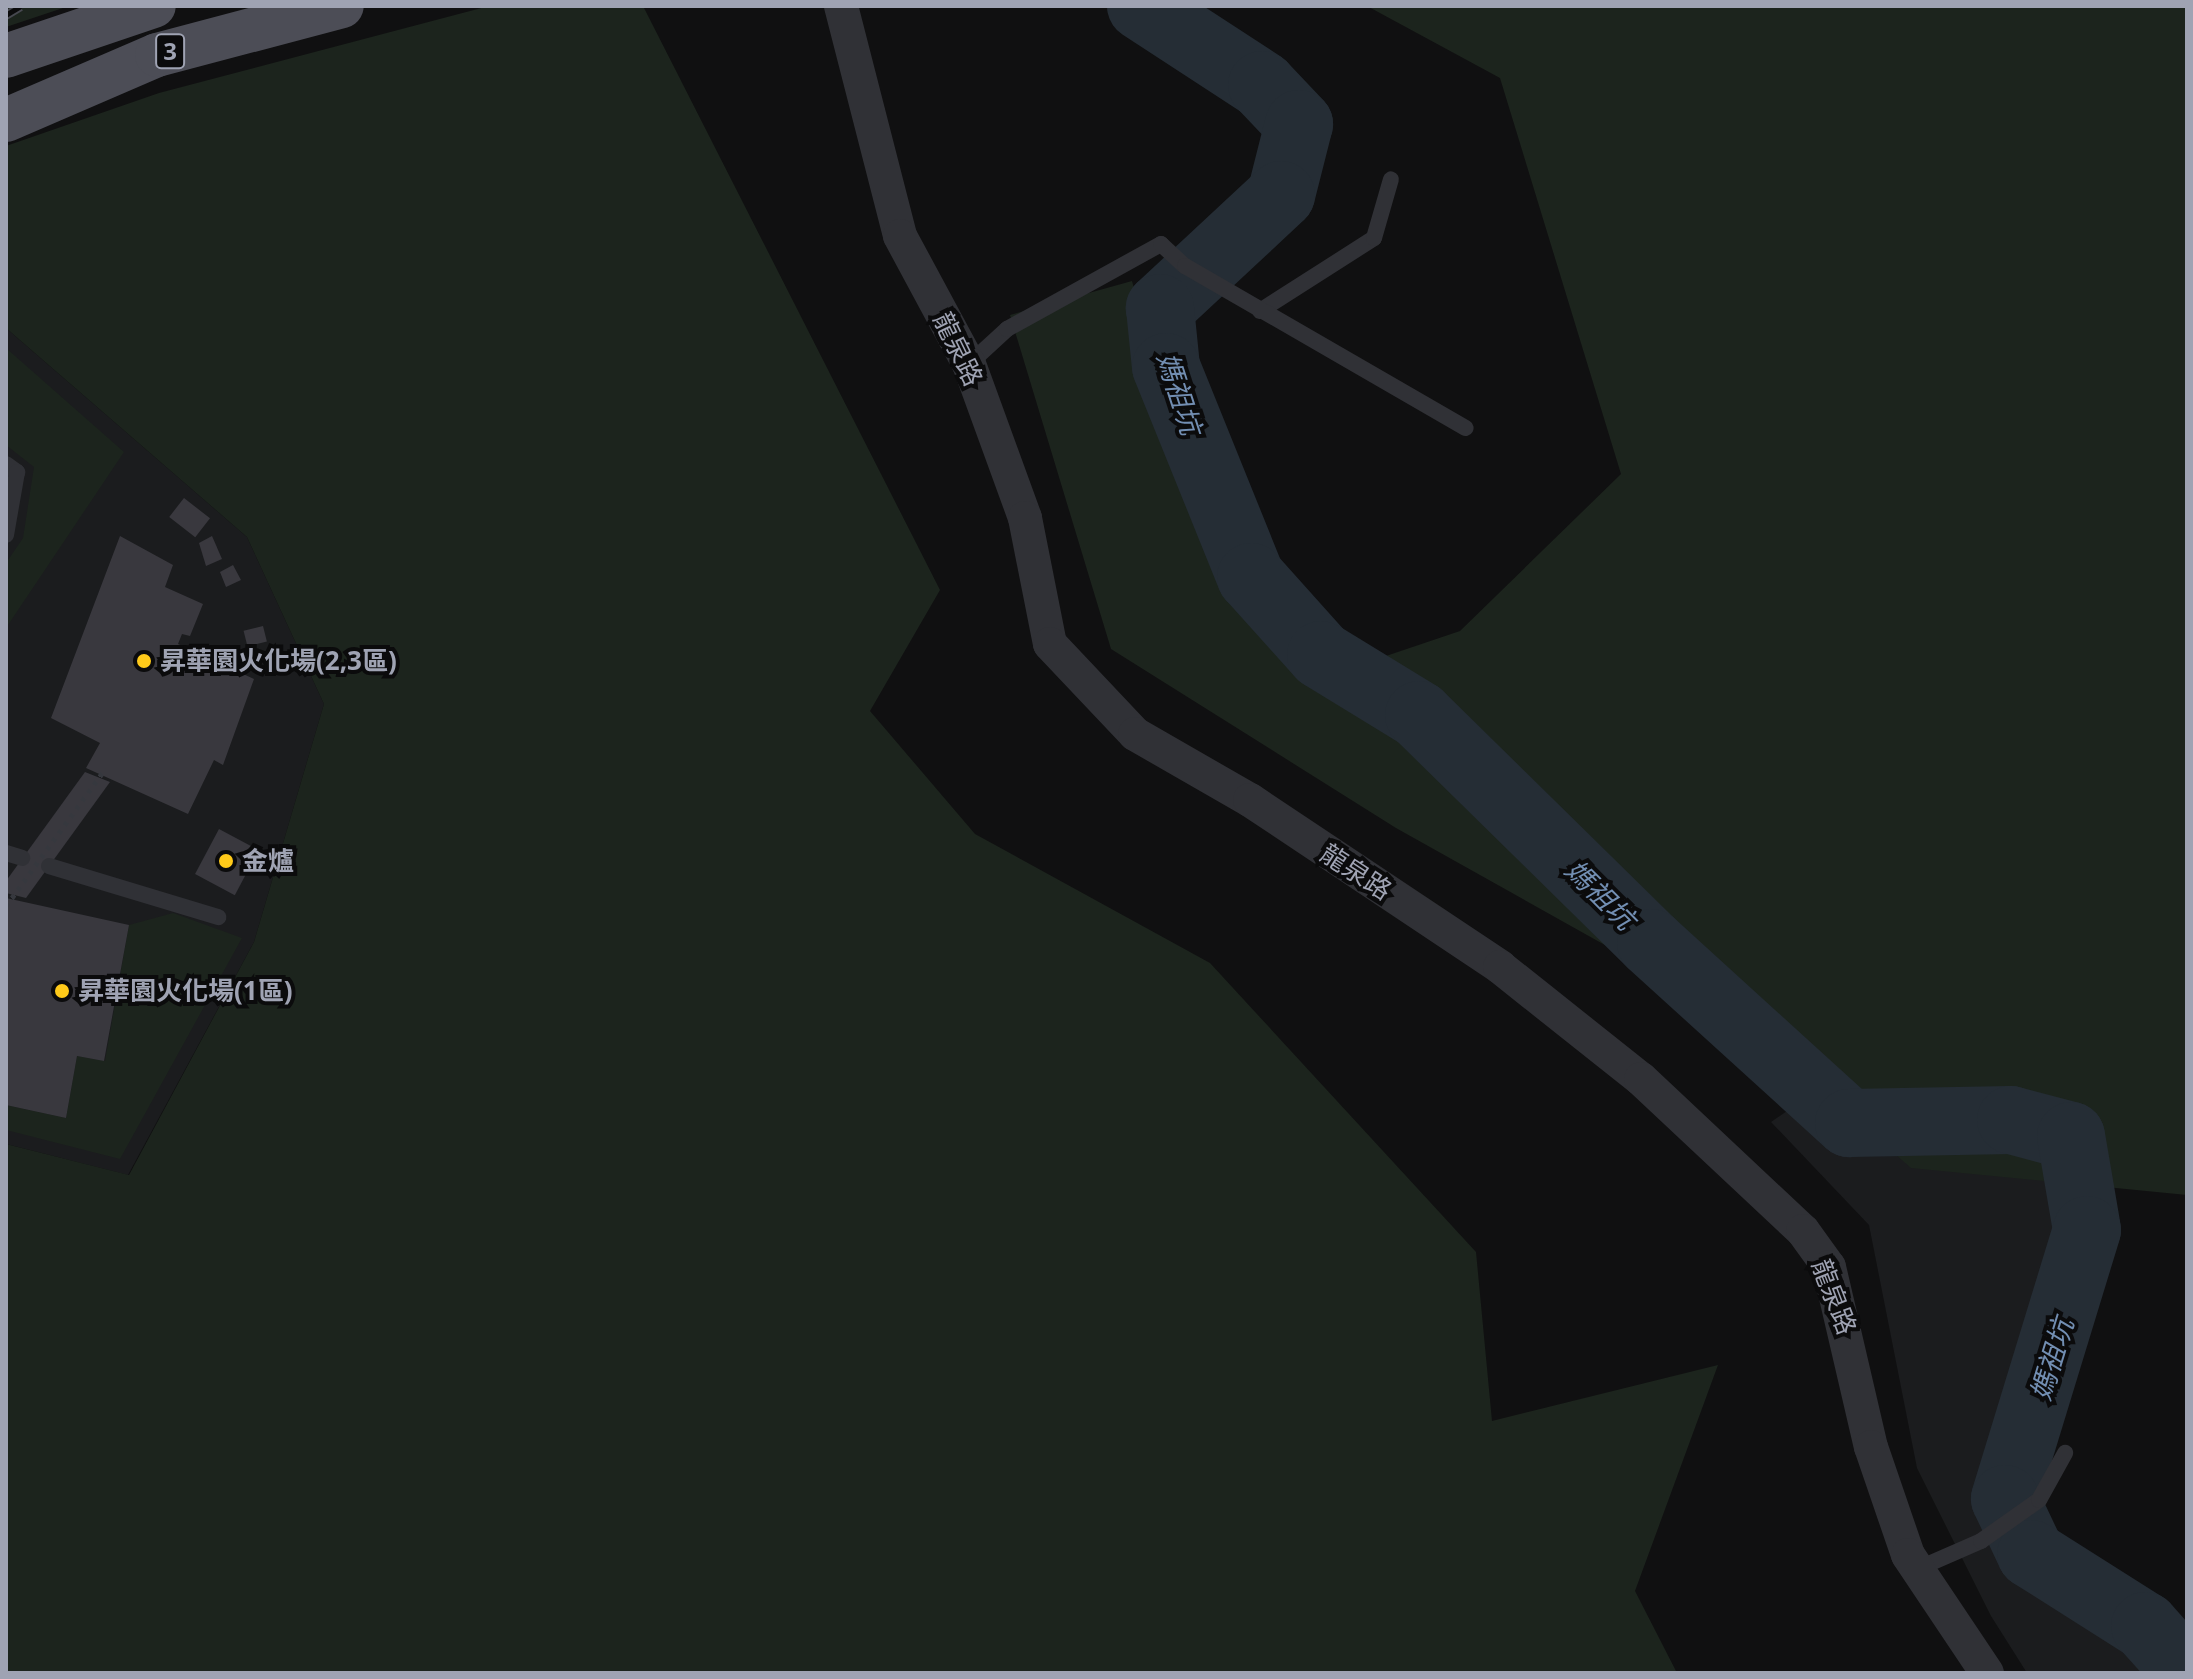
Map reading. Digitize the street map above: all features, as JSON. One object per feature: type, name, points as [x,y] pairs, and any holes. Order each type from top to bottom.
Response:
[{"type":"main road","name":"3","points":[[6,56],[154,6]]},
{"type":"main road","name":"3","points":[[6,120],[157,55],[342,6]]},
{"type":"street","name":"龍泉路","points":[[841,6],[900,236],[969,364],[1025,518],[1050,644],[1090,694],[1135,734],[1250,800],[1500,967],[1641,1079],[1803,1231],[1829,1267],[1854,1351],[1871,1447],[1917,1569],[1987,1673]]},
{"type":"lane","points":[[1260,311],[1374,238],[1391,179]]},
{"type":"lane","points":[[969,364],[1007,329],[1161,244],[1260,311],[1466,428]]},
{"type":"lane","points":[[6,464],[17,472],[6,535]]},
{"type":"lane","points":[[49,866],[218,917]]},
{"type":"lane","points":[[1917,1569],[1981,1541],[2039,1500],[2065,1453]]},
{"type":"path","points":[[6,906],[106,768]]},
{"type":"shaded area","points":[[6,6],[69,6],[6,27]]},
{"type":"shaded area","points":[[489,6],[643,6],[940,590],[870,711],[975,834],[1210,963],[1476,1252],[1492,1421],[1718,1365],[1635,1591],[1677,1673],[6,1673],[6,1144],[129,1175],[254,942],[324,704],[247,537],[6,328],[6,146],[159,93]]},
{"type":"shaded area","points":[[1367,6],[2187,6],[2187,1195],[1911,1168],[1746,1024],[1396,828],[1111,649],[1010,315],[1132,281],[1186,482],[1306,683],[1460,631],[1621,474],[1500,78]]},
{"type":"shaded area","points":[[6,328],[247,537],[324,704],[254,942],[128,1175],[6,1144]]},
{"type":"shaded area","points":[[6,348],[124,452],[6,628],[6,563],[23,538],[34,467],[6,445]]},
{"type":"shaded area","points":[[173,913],[242,938],[120,1159],[6,1130],[6,1105],[66,1118],[77,1056],[105,1061],[129,925]]},
{"type":"shaded area","points":[[1845,1071],[2071,1142],[2055,1283],[1999,1426],[1992,1531],[2063,1613],[2165,1673],[2027,1673],[1991,1616],[1917,1468],[1869,1225],[1771,1122]]},
{"type":"building","points":[[184,498],[210,518],[195,537],[169,517]]},
{"type":"building","name":"昇華園火化場(2,3區)","points":[[120,536],[173,565],[165,587],[203,604],[190,636],[182,634],[178,644],[254,679],[223,765],[214,760],[188,814],[86,768],[100,743],[51,718]]},
{"type":"building","points":[[212,536],[222,559],[206,566],[199,543]]},
{"type":"building","points":[[233,565],[241,580],[226,587],[220,572]]},
{"type":"building","points":[[263,626],[267,642],[247,646],[244,631]]},
{"type":"building","points":[[85,772],[110,782],[26,898],[6,893],[6,881]]},
{"type":"building","name":"金爐","points":[[219,829],[259,850],[235,895],[195,874]]},
{"type":"building","name":"昇華園火化場(1區)","points":[[6,898],[129,925],[104,1061],[77,1056],[66,1118],[6,1105]]},
{"type":"waterway","name":"媽祖坑","points":[[1141,6],[1262,85],[1299,124],[1281,195],[1160,308],[1166,367],[1251,577],[1321,655],[1419,715],[1651,943],[1849,1123],[2011,1120],[2071,1136],[2087,1230],[2005,1499],[2031,1554],[2145,1626],[2187,1673]]},
{"type":"railway","points":[[6,15],[21,6]]},
{"type":"place","name":"昇華園火化場(2,3區)","points":[[144,661]]},
{"type":"place","name":"金爐","points":[[226,861]]},
{"type":"place","name":"昇華園火化場(1區)","points":[[62,991]]}]
